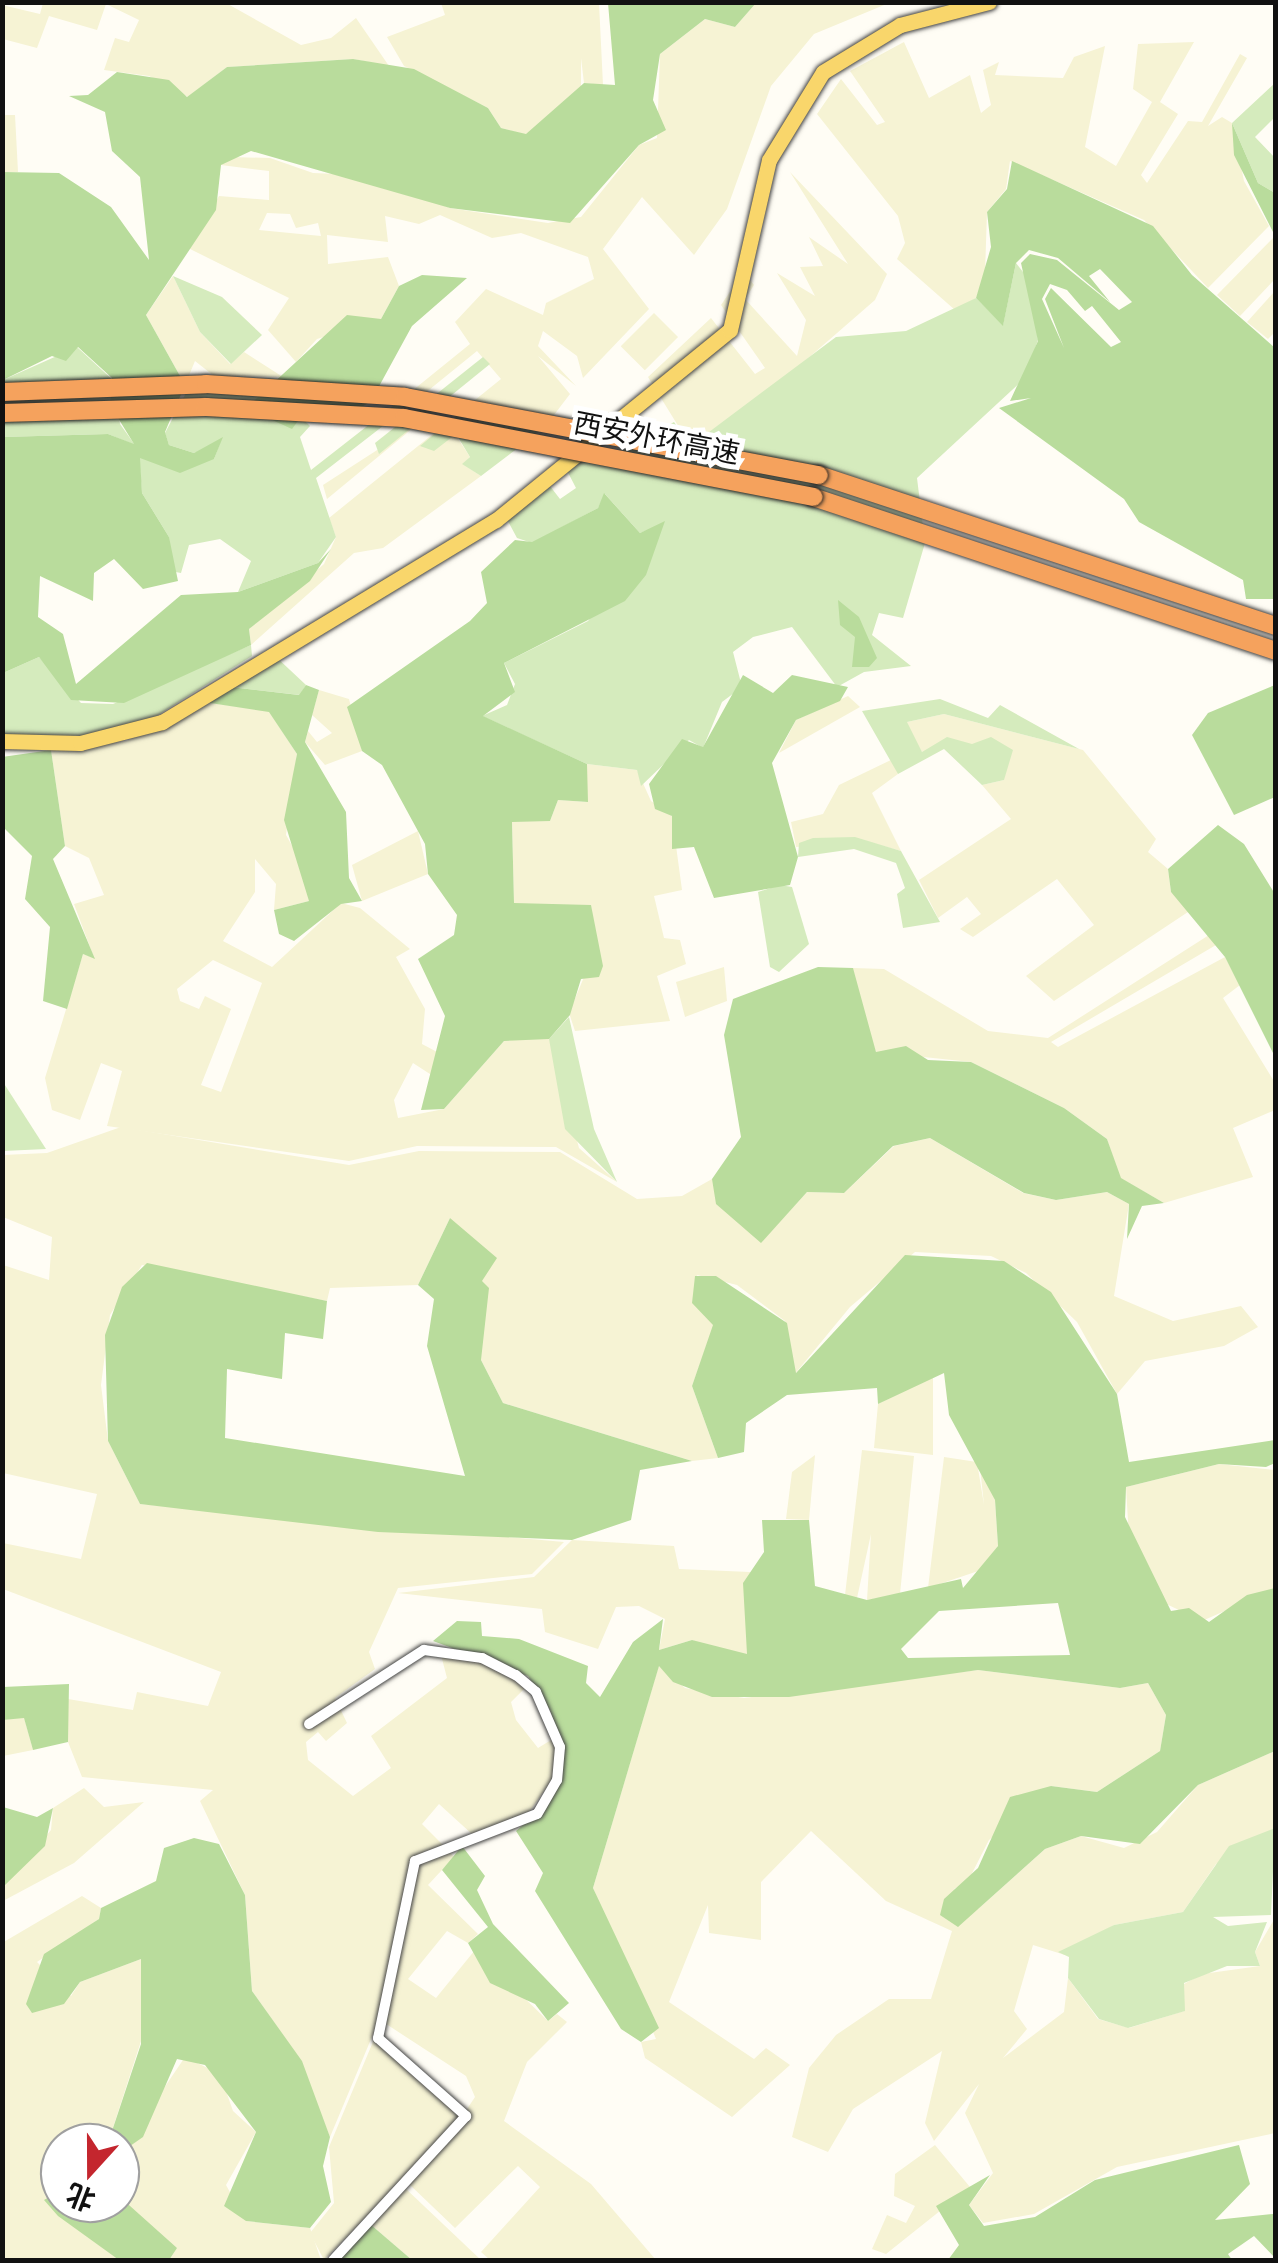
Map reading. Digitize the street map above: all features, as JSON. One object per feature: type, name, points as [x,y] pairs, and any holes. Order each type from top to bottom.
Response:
[{"type":"highway","name":"西安外环高速","points":[[2,392],[206,384],[405,397],[819,475],[1276,626]]},
{"type":"highway","name":"西安外环高速","points":[[2,414],[206,407],[404,418],[813,497],[1276,651]]},
{"type":"main road","points":[[2,741],[80,743],[162,722],[496,520],[730,330],[769,160],[823,72],[900,25],[989,2]]},
{"type":"street","points":[[309,1724],[424,1650],[482,1658],[516,1675],[536,1692],[560,1747],[551,1796],[528,1821],[415,1862],[378,2038],[466,2116],[333,2260]]},
{"type":"shaded area","points":[[43,3],[226,3],[301,45],[331,38],[356,18],[389,66],[353,59],[227,67],[188,97],[149,76],[104,70],[115,38],[129,42],[139,20],[106,4],[97,30],[49,16],[37,48],[3,39],[2,5],[40,14]]},
{"type":"shaded area","points":[[441,3],[599,3],[603,85],[584,83],[581,58],[581,88],[569,105],[526,135],[501,128],[488,108],[404,66],[387,37],[445,15]]},
{"type":"shaded area","points":[[756,3],[889,3],[814,34],[771,86],[727,209],[694,255],[642,197],[603,249],[649,309],[583,378],[577,356],[543,331],[538,346],[576,386],[538,356],[570,394],[544,428],[455,434],[470,457],[463,464],[481,476],[383,548],[354,553],[251,645],[249,629],[324,564],[336,537],[329,518],[501,379],[477,351],[419,398],[407,395],[470,344],[455,322],[486,289],[543,315],[546,303],[594,279],[588,257],[521,233],[492,238],[440,215],[419,224],[385,216],[388,242],[327,235],[328,264],[388,257],[399,286],[381,319],[317,339],[296,362],[268,330],[289,298],[188,248],[219,196],[269,200],[269,171],[221,165],[230,157],[270,158],[313,173],[361,175],[450,208],[548,223],[581,217],[639,145],[657,138],[660,54],[705,19],[735,27]],"holes":[[[267,213],[290,214],[296,228],[318,223],[321,236],[259,230]]]},
{"type":"shaded area","points":[[904,42],[929,98],[970,75],[981,113],[991,105],[983,70],[999,62],[995,75],[1063,78],[1074,57],[1105,46],[1085,147],[1116,166],[1152,102],[1133,89],[1138,44],[1194,42],[1160,102],[1178,114],[1141,175],[1147,183],[1188,121],[1202,122],[1240,54],[1247,58],[1208,126],[1222,117],[1232,123],[1244,181],[1269,226],[1208,288],[1144,220],[1010,161],[1006,189],[987,212],[985,274],[976,298],[955,310],[897,259],[905,243],[898,216],[817,114],[841,79],[877,125],[885,122],[850,71]]},
{"type":"shaded area","points":[[3,115],[15,115],[18,172],[3,172]]},
{"type":"shaded area","points":[[790,172],[887,274],[875,300],[783,380],[701,438],[685,437],[648,377],[711,318],[755,374],[765,368],[721,305],[744,271],[754,285],[745,299],[797,356],[806,320],[777,273],[815,296],[800,267],[823,266],[809,237],[848,264]]},
{"type":"shaded area","points":[[1275,236],[1275,279],[1240,316],[1217,295]]},
{"type":"shaded area","points":[[173,276],[200,332],[230,364],[244,352],[283,377],[214,376],[195,361],[185,385],[146,315]]},
{"type":"shaded area","points":[[1275,291],[1275,332],[1268,339],[1247,322]]},
{"type":"shaded area","points":[[654,313],[678,337],[645,370],[621,346]]},
{"type":"shaded area","points":[[419,423],[327,499],[323,485]]},
{"type":"shaded area","points":[[319,690],[349,699],[362,751],[325,765],[305,742],[308,731],[317,742],[332,733],[312,715]]},
{"type":"shaded area","points":[[848,696],[860,707],[779,753],[796,720]]},
{"type":"shaded area","points":[[197,701],[269,711],[297,754],[286,835],[308,874],[309,901],[274,910],[276,884],[255,859],[255,892],[223,941],[272,967],[341,903],[360,908],[410,949],[396,957],[425,1009],[422,1044],[439,1053],[433,1076],[413,1063],[394,1100],[398,1118],[444,1109],[504,1041],[549,1036],[579,1148],[617,1182],[556,1147],[417,1146],[349,1161],[107,1126],[122,1071],[101,1063],[80,1120],[52,1110],[45,1078],[83,954],[94,958],[74,904],[104,895],[89,858],[65,846],[51,750],[127,741]],"holes":[[[213,960],[262,983],[221,1092],[201,1085],[231,1009],[205,996],[199,1009],[180,1001],[177,989]]]},
{"type":"shaded area","points":[[944,714],[1083,750],[1156,839],[1148,852],[1168,869],[1171,892],[1194,908],[1054,1001],[1026,976],[1094,925],[1057,879],[973,937],[960,929],[981,914],[967,897],[938,918],[919,880],[1011,819],[982,785],[1004,780],[972,744],[922,752],[908,730],[907,722]]},
{"type":"shaded area","points":[[893,759],[898,774],[872,793],[901,851],[865,841],[796,847],[791,822],[823,814],[839,785]]},
{"type":"shaded area","points":[[587,764],[637,770],[651,801],[672,816],[682,890],[654,896],[664,938],[680,940],[686,964],[657,976],[670,1021],[575,1031],[569,1013],[594,953],[591,906],[514,904],[512,821],[550,821],[558,800],[587,802]]},
{"type":"shaded area","points":[[418,831],[428,874],[362,901],[352,865]]},
{"type":"shaded area","points":[[1209,935],[1216,945],[1051,1042],[1058,1047],[1225,957],[1240,985],[1223,998],[1275,1083],[1275,1110],[1233,1128],[1253,1177],[1164,1203],[1120,1178],[1107,1139],[1064,1108],[971,1062],[876,1052],[854,995],[853,968],[884,969],[988,1031],[1048,1038]]},
{"type":"shaded area","points":[[724,967],[727,1001],[685,1017],[676,982]]},
{"type":"shaded area","points":[[121,1127],[349,1165],[419,1151],[560,1152],[637,1199],[682,1196],[712,1179],[761,1242],[807,1192],[844,1193],[894,1146],[930,1138],[1023,1193],[1056,1200],[1107,1192],[1129,1204],[1114,1296],[1173,1321],[1241,1306],[1258,1327],[1224,1346],[1145,1361],[1117,1394],[1077,1322],[1026,1273],[991,1256],[915,1252],[850,1307],[794,1375],[785,1321],[737,1285],[697,1275],[714,1325],[692,1386],[718,1458],[692,1461],[503,1403],[481,1360],[482,1284],[450,1218],[418,1285],[330,1288],[327,1301],[142,1265],[110,1315],[101,1385],[108,1441],[140,1504],[564,1542],[532,1574],[398,1588],[369,1652],[375,1669],[335,1698],[347,1723],[326,1741],[318,1732],[306,1742],[308,1760],[353,1796],[391,1768],[371,1736],[447,1678],[441,1655],[484,1661],[526,1687],[511,1702],[516,1720],[538,1748],[556,1737],[556,1774],[520,1825],[473,1835],[439,1804],[422,1824],[446,1848],[425,1851],[411,1866],[374,2032],[330,2137],[297,2055],[252,1991],[245,1895],[200,1801],[213,1790],[82,1777],[68,1742],[68,1699],[133,1710],[137,1692],[208,1706],[221,1672],[3,1589],[3,1543],[81,1559],[97,1494],[3,1473],[3,1265],[49,1280],[52,1237],[3,1217],[3,1155],[47,1153]]},
{"type":"shaded area","points":[[933,1376],[933,1455],[874,1448],[878,1404]]},
{"type":"shaded area","points":[[862,1450],[914,1456],[900,1594],[867,1600],[871,1534],[857,1598],[845,1595]]},
{"type":"shaded area","points":[[815,1455],[809,1520],[786,1519],[792,1472]]},
{"type":"shaded area","points":[[944,1457],[977,1462],[984,1505],[979,1458],[995,1500],[998,1546],[987,1568],[928,1588]]},
{"type":"shaded area","points":[[1219,1464],[1275,1470],[1275,1589],[1202,1621],[1160,1601],[1129,1538],[1126,1487]]},
{"type":"shaded area","points":[[572,1540],[674,1546],[679,1569],[750,1572],[748,1654],[732,1657],[692,1640],[659,1650],[665,1619],[639,1606],[616,1607],[598,1649],[545,1632],[542,1609],[398,1593],[534,1577]]},
{"type":"shaded area","points":[[659,1665],[685,1688],[744,1698],[978,1670],[1120,1688],[1148,1683],[1166,1715],[1160,1751],[1097,1792],[1051,1786],[989,1840],[967,1883],[954,1889],[978,1909],[1045,1849],[1081,1836],[1124,1848],[1157,1832],[1198,1785],[1275,1751],[1275,1828],[1216,1864],[1183,1912],[1114,1925],[1065,1955],[1033,1945],[1014,2011],[1027,2029],[1003,2058],[1064,2012],[1068,1978],[1098,2019],[1129,2028],[1184,2011],[1184,1984],[1202,1974],[1260,1966],[1255,1952],[1275,1918],[1275,2133],[1117,2167],[1034,2214],[983,2223],[969,2205],[993,2173],[965,2113],[979,2084],[934,2141],[925,2123],[942,2051],[853,2109],[828,2152],[792,2137],[809,2068],[836,2035],[889,1999],[931,1999],[952,1931],[886,1901],[811,1831],[761,1882],[761,1940],[709,1933],[708,1905],[669,2002],[754,2059],[766,2048],[790,2065],[732,2117],[645,2058],[641,2042],[656,2039],[593,1888]]},
{"type":"shaded area","points":[[24,1717],[33,1750],[3,1756],[2,1720]]},
{"type":"shaded area","points":[[84,1788],[104,1807],[144,1802],[74,1863],[3,1901],[3,1887],[51,1830],[53,1808]]},
{"type":"shaded area","points":[[449,1851],[454,1857],[428,1885],[478,1934],[468,1943],[447,1931],[408,1979],[436,1998],[475,1950],[548,2021],[557,2014],[567,2022],[527,2062],[504,2121],[591,2184],[656,2260],[490,2260],[481,2252],[540,2187],[518,2166],[455,2228],[409,2184],[464,2117],[324,2260],[310,2233],[334,2203],[329,2147],[375,2037],[465,2112],[475,2097],[466,2076],[380,2020],[412,1872],[426,1854]]},
{"type":"shaded area","points":[[82,1896],[101,1908],[99,1919],[37,1962],[71,1996],[80,1982],[141,1959],[142,2038],[114,2123],[40,2123],[40,2223],[140,2223],[140,2123],[185,2057],[220,2074],[233,2111],[256,2132],[226,2185],[246,2221],[310,2228],[321,2260],[3,2258],[2,1943]]},
{"type":"shaded area","points":[[935,2145],[970,2187],[886,2254],[872,2249],[887,2215],[906,2223],[915,2206],[894,2196],[895,2174]]},
{"type":"shaded area","points":[[405,2188],[481,2260],[412,2260],[370,2224]]},
{"type":"green space","points":[[608,3],[756,3],[735,27],[705,19],[660,54],[653,100],[666,130],[639,145],[570,223],[450,208],[251,151],[221,165],[216,210],[146,315],[185,385],[165,432],[169,445],[194,453],[223,437],[214,459],[180,473],[140,458],[142,493],[169,537],[178,581],[143,589],[114,559],[94,573],[93,601],[40,576],[38,617],[63,634],[76,684],[181,595],[238,592],[318,563],[331,549],[310,581],[249,629],[251,645],[124,703],[71,700],[39,657],[3,673],[3,437],[108,434],[134,444],[110,405],[112,378],[78,347],[66,361],[52,356],[3,380],[3,172],[59,173],[111,207],[149,260],[140,177],[112,151],[105,112],[69,96],[88,95],[117,72],[169,80],[187,97],[227,67],[353,59],[414,69],[488,108],[501,128],[526,134],[584,83],[615,85]]},
{"type":"green space","points":[[1275,83],[1275,117],[1255,137],[1275,158],[1275,193],[1258,183],[1232,123]]},
{"type":"green space","points":[[1232,123],[1258,183],[1275,193],[1275,236],[1234,155]]},
{"type":"green space","points":[[1012,161],[1153,226],[1192,275],[1275,348],[1275,599],[1246,599],[1243,580],[1139,522],[1124,499],[999,408],[1031,398],[1010,401],[1038,341],[1021,263],[1030,254],[1057,260],[1119,310],[1132,302],[1100,269],[1089,276],[1110,302],[1058,258],[1029,250],[1016,263],[1003,326],[976,298],[991,247],[987,212],[1007,189]],"holes":[[[1050,284],[1067,290],[1085,311],[1092,306],[1121,342],[1111,347],[1051,288],[1045,299],[1064,348],[1042,299]]]},
{"type":"green space","points":[[1016,263],[1030,281],[1038,340],[1025,378],[917,478],[925,543],[903,618],[879,613],[872,635],[911,666],[864,672],[837,687],[792,627],[753,637],[733,652],[742,687],[722,702],[703,748],[689,740],[641,786],[637,770],[587,764],[482,716],[507,705],[515,684],[504,663],[588,621],[663,524],[640,533],[605,494],[598,508],[532,543],[517,538],[502,510],[543,477],[560,499],[576,488],[561,459],[588,432],[608,459],[674,422],[685,437],[701,438],[836,337],[906,331],[976,298],[1003,325]]},
{"type":"green space","points":[[422,275],[467,278],[412,326],[371,401],[339,422],[298,421],[292,429],[246,408],[347,315],[381,319],[399,286]]},
{"type":"green space","points":[[173,276],[222,297],[262,335],[231,364],[200,332]]},
{"type":"green space","points":[[77,347],[114,381],[120,424],[135,445],[108,434],[3,437],[3,380]]},
{"type":"green space","points":[[483,357],[490,364],[379,454],[375,443]]},
{"type":"green space","points":[[214,376],[278,379],[273,389],[310,426],[300,437],[311,470],[407,395],[419,398],[316,478],[336,537],[318,563],[238,592],[251,561],[220,539],[189,545],[181,573],[170,571],[169,537],[142,493],[139,457],[214,459],[220,443],[194,453],[169,445],[165,433],[186,393]]},
{"type":"green space","points":[[472,403],[544,428],[481,476],[462,464],[470,457],[456,434],[434,451],[420,446]]},
{"type":"green space","points":[[604,493],[640,533],[665,521],[646,575],[625,601],[504,663],[515,692],[483,716],[587,764],[588,802],[558,800],[550,821],[512,822],[514,903],[591,905],[603,966],[599,977],[581,979],[570,1015],[549,1039],[504,1041],[444,1109],[421,1110],[445,1016],[418,959],[454,935],[457,915],[428,874],[425,844],[382,765],[362,751],[347,707],[470,621],[487,603],[481,572],[515,540],[532,542],[598,508]]},
{"type":"green space","points":[[838,600],[859,617],[877,658],[869,667],[852,667],[855,637],[840,625]]},
{"type":"green space","points":[[251,645],[252,656],[139,727],[3,748],[3,673],[39,657],[81,703],[113,704]]},
{"type":"green space","points":[[273,654],[306,685],[300,695],[222,686]]},
{"type":"green space","points":[[743,675],[773,693],[792,675],[848,687],[840,701],[796,720],[772,763],[798,857],[790,885],[714,898],[694,847],[672,849],[672,816],[655,809],[649,784],[682,739],[703,747]]},
{"type":"green space","points":[[306,685],[319,690],[305,742],[346,812],[349,878],[362,901],[341,904],[294,941],[279,934],[274,910],[309,901],[284,820],[297,754],[269,712],[197,701],[222,686],[299,695]]},
{"type":"green space","points":[[1275,685],[1275,797],[1234,815],[1192,735],[1208,713]]},
{"type":"green space","points":[[940,699],[988,718],[1000,705],[1079,749],[944,714],[907,722],[922,752],[947,737],[972,744],[991,737],[1013,750],[1004,780],[982,785],[944,749],[898,774],[862,711]]},
{"type":"green space","points":[[51,750],[65,846],[53,859],[95,959],[83,954],[67,1009],[43,1001],[50,927],[25,899],[32,856],[3,827],[2,757]]},
{"type":"green space","points":[[1218,825],[1244,844],[1275,894],[1275,1057],[1225,957],[1171,892],[1168,869]]},
{"type":"green space","points":[[855,837],[901,851],[940,922],[903,928],[897,894],[905,888],[896,863],[854,849],[798,857],[799,843],[813,838]]},
{"type":"green space","points":[[780,885],[792,887],[809,944],[779,972],[770,967],[758,892]]},
{"type":"green space","points":[[818,967],[853,968],[876,1052],[906,1046],[928,1060],[971,1062],[1064,1108],[1107,1139],[1121,1178],[1164,1203],[1142,1206],[1127,1239],[1129,1204],[1107,1192],[1056,1200],[1024,1193],[930,1138],[893,1146],[844,1193],[807,1192],[761,1243],[716,1204],[712,1179],[741,1137],[724,1035],[733,999]]},
{"type":"green space","points":[[569,1017],[594,1129],[617,1182],[565,1129],[549,1039]]},
{"type":"green space","points":[[3,1082],[46,1149],[3,1151]]},
{"type":"green space","points":[[450,1218],[497,1258],[482,1281],[489,1288],[481,1360],[503,1403],[692,1461],[640,1470],[631,1520],[572,1540],[378,1532],[140,1504],[108,1441],[105,1335],[122,1287],[147,1263],[327,1301],[323,1339],[285,1333],[282,1379],[227,1369],[225,1438],[465,1476],[427,1346],[434,1299],[418,1285]]},
{"type":"green space","points":[[905,1255],[1004,1261],[1051,1292],[1117,1394],[1129,1462],[1275,1440],[1275,1463],[1266,1467],[1219,1464],[1126,1487],[1125,1517],[1171,1611],[1189,1608],[1209,1622],[1247,1595],[1275,1588],[1275,1751],[1198,1785],[1140,1844],[1081,1836],[1045,1849],[958,1927],[940,1915],[944,1899],[978,1868],[1010,1797],[1051,1786],[1097,1792],[1160,1751],[1166,1715],[1148,1683],[1120,1688],[978,1670],[789,1697],[712,1697],[673,1682],[659,1666],[593,1888],[659,2028],[641,2042],[621,2029],[535,1891],[543,1873],[516,1831],[543,1808],[562,1747],[550,1710],[528,1676],[433,1641],[457,1621],[481,1622],[482,1636],[519,1639],[588,1666],[586,1683],[600,1697],[633,1642],[663,1619],[659,1650],[692,1640],[747,1654],[743,1583],[764,1552],[762,1520],[809,1520],[815,1586],[867,1600],[961,1579],[963,1588],[998,1546],[995,1500],[949,1415],[944,1373],[878,1404],[877,1388],[787,1395],[746,1423],[744,1452],[718,1458],[692,1386],[713,1325],[692,1303],[695,1276],[716,1276],[787,1323],[796,1373]],"holes":[[[1058,1603],[1070,1655],[908,1658],[901,1649],[939,1611]]]},
{"type":"green space","points":[[69,1684],[68,1742],[33,1750],[24,1718],[3,1720],[3,1687]]},
{"type":"green space","points":[[3,1807],[37,1817],[53,1808],[45,1846],[3,1887]]},
{"type":"green space","points":[[1275,1828],[1271,1915],[1213,1917],[1228,1926],[1267,1922],[1255,1952],[1260,1966],[1227,1966],[1184,1983],[1185,2011],[1128,2028],[1099,2019],[1068,1978],[1069,1957],[1058,1952],[1114,1925],[1183,1912],[1229,1846]]},
{"type":"green space","points":[[194,1838],[219,1844],[245,1895],[252,1991],[302,2061],[330,2137],[323,2166],[331,2202],[310,2228],[246,2221],[224,2206],[256,2132],[205,2065],[177,2059],[140,2139],[140,2123],[115,2123],[141,2044],[141,1959],[80,1982],[64,2004],[32,2013],[26,2004],[44,1954],[99,1919],[101,1908],[156,1881],[164,1848]]},
{"type":"green space","points":[[462,1846],[485,1876],[477,1890],[493,1924],[569,2003],[548,2021],[535,2004],[490,1983],[468,1943],[488,1927],[442,1870]]},
{"type":"green space","points":[[1239,2145],[1250,2184],[1215,2220],[1273,2214],[1275,2258],[1254,2236],[1228,2254],[1232,2260],[948,2260],[959,2245],[936,2206],[990,2175],[969,2205],[984,2226],[1035,2217],[1095,2180]]},
{"type":"green space","points":[[140,2215],[177,2248],[169,2260],[119,2260],[68,2223],[140,2223]]},
{"type":"green space","points":[[370,2224],[412,2260],[337,2258]]}]
